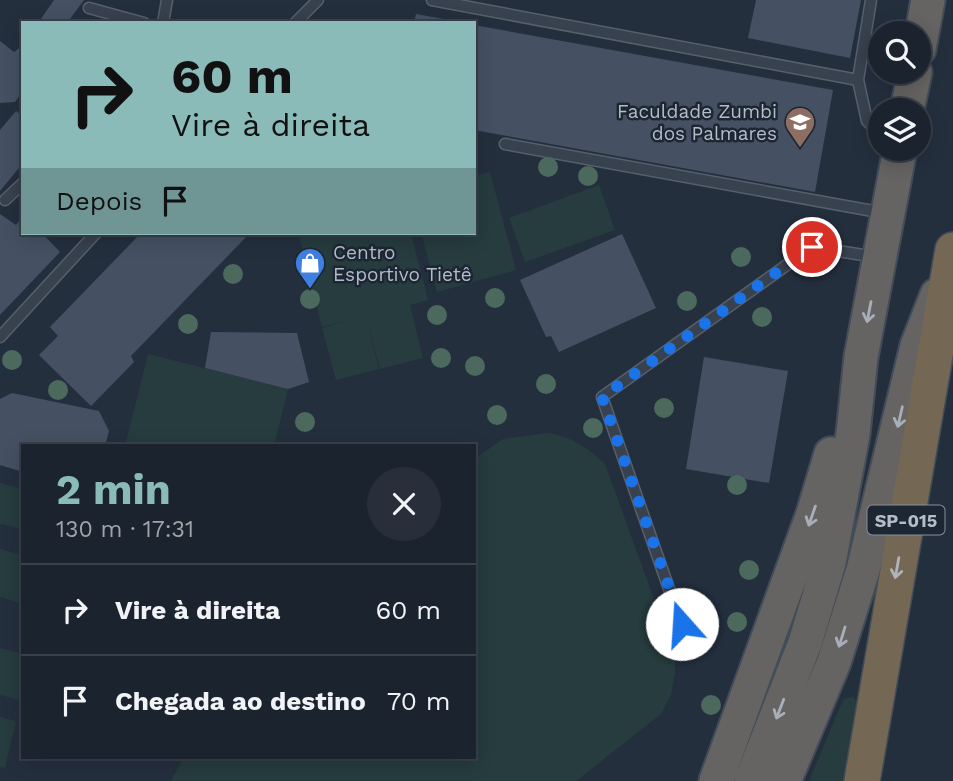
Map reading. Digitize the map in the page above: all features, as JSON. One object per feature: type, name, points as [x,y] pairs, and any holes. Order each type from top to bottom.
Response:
[{"type":"highway","points":[[924,21],[928,0]]},
{"type":"highway","points":[[751,781],[805,643],[829,563],[853,434],[861,357],[888,214],[893,161]]},
{"type":"highway","points":[[784,781],[834,662],[863,570],[917,346],[952,255]]},
{"type":"highway","name":"SP-015","points":[[862,781],[952,255]]},
{"type":"highway","points":[[705,781],[721,768],[813,514],[861,357]]},
{"type":"lane","points":[[102,12],[107,0]]},
{"type":"lane","points":[[163,21],[167,0]]},
{"type":"lane","points":[[432,0],[858,80]]},
{"type":"lane","points":[[868,122],[858,80],[871,0]]},
{"type":"lane","points":[[298,21],[316,1]]},
{"type":"lane","points":[[89,8],[136,21]]},
{"type":"lane","points":[[505,144],[888,214]]},
{"type":"lane","points":[[5,200],[21,185]]},
{"type":"lane","points":[[0,337],[94,235]]},
{"type":"lane","points":[[691,649],[602,397],[812,247],[880,258]]},
{"type":"green space","points":[[490,172],[516,270],[437,292],[422,235],[476,235],[476,176]]},
{"type":"green space","points":[[599,185],[615,230],[525,262],[509,218]]},
{"type":"green space","points":[[299,235],[412,235],[428,300],[410,305],[423,358],[380,369],[366,316],[379,369],[336,380],[322,328],[348,320],[322,327],[309,275],[330,269],[309,274]]},
{"type":"green space","points":[[148,354],[288,389],[274,444],[126,444]]},
{"type":"green space","points":[[548,433],[579,444],[605,464],[675,657],[671,695],[661,714],[576,781],[171,781],[182,759],[476,759],[476,458],[503,439]]},
{"type":"green space","points":[[0,483],[21,488],[21,529],[0,524]]},
{"type":"green space","points":[[0,549],[21,554],[21,603],[0,597]]},
{"type":"green space","points":[[0,648],[21,653],[21,700],[0,695]]},
{"type":"green space","points":[[853,696],[858,704],[849,781],[809,781],[843,700]]},
{"type":"green space","points":[[0,717],[16,721],[5,768],[0,767]]},
{"type":"building","points":[[54,0],[84,0],[68,21],[39,21]]},
{"type":"building","points":[[756,0],[861,0],[850,58],[748,38]]},
{"type":"building","points":[[416,14],[455,21],[414,21]]},
{"type":"building","points":[[476,25],[833,90],[815,192],[476,130]]},
{"type":"building","points":[[0,41],[14,52],[21,47],[21,95],[15,102],[0,103]]},
{"type":"building","points":[[16,111],[21,115],[21,165],[0,191],[0,130]]},
{"type":"building","points":[[0,214],[16,225],[21,219],[21,235],[44,235],[60,252],[0,315]]},
{"type":"building","points":[[622,234],[656,308],[559,352],[551,336],[546,337],[520,280]]},
{"type":"building","points":[[139,235],[248,235],[131,356],[134,362],[91,406],[39,355],[58,336],[50,327]]},
{"type":"building","points":[[211,332],[297,333],[309,382],[288,389],[205,368]]},
{"type":"building","points":[[704,357],[788,371],[769,483],[686,469]]},
{"type":"building","points":[[12,393],[99,411],[109,431],[106,444],[21,444],[21,471],[0,465],[0,399]]},
{"type":"place","name":"Faculdade Zumbi dos Palmares","points":[[800,149]]},
{"type":"place","name":"Centro Esportivo Tietê","points":[[310,290]]},
{"type":"route","points":[[682,624],[602,397],[812,247]]}]
